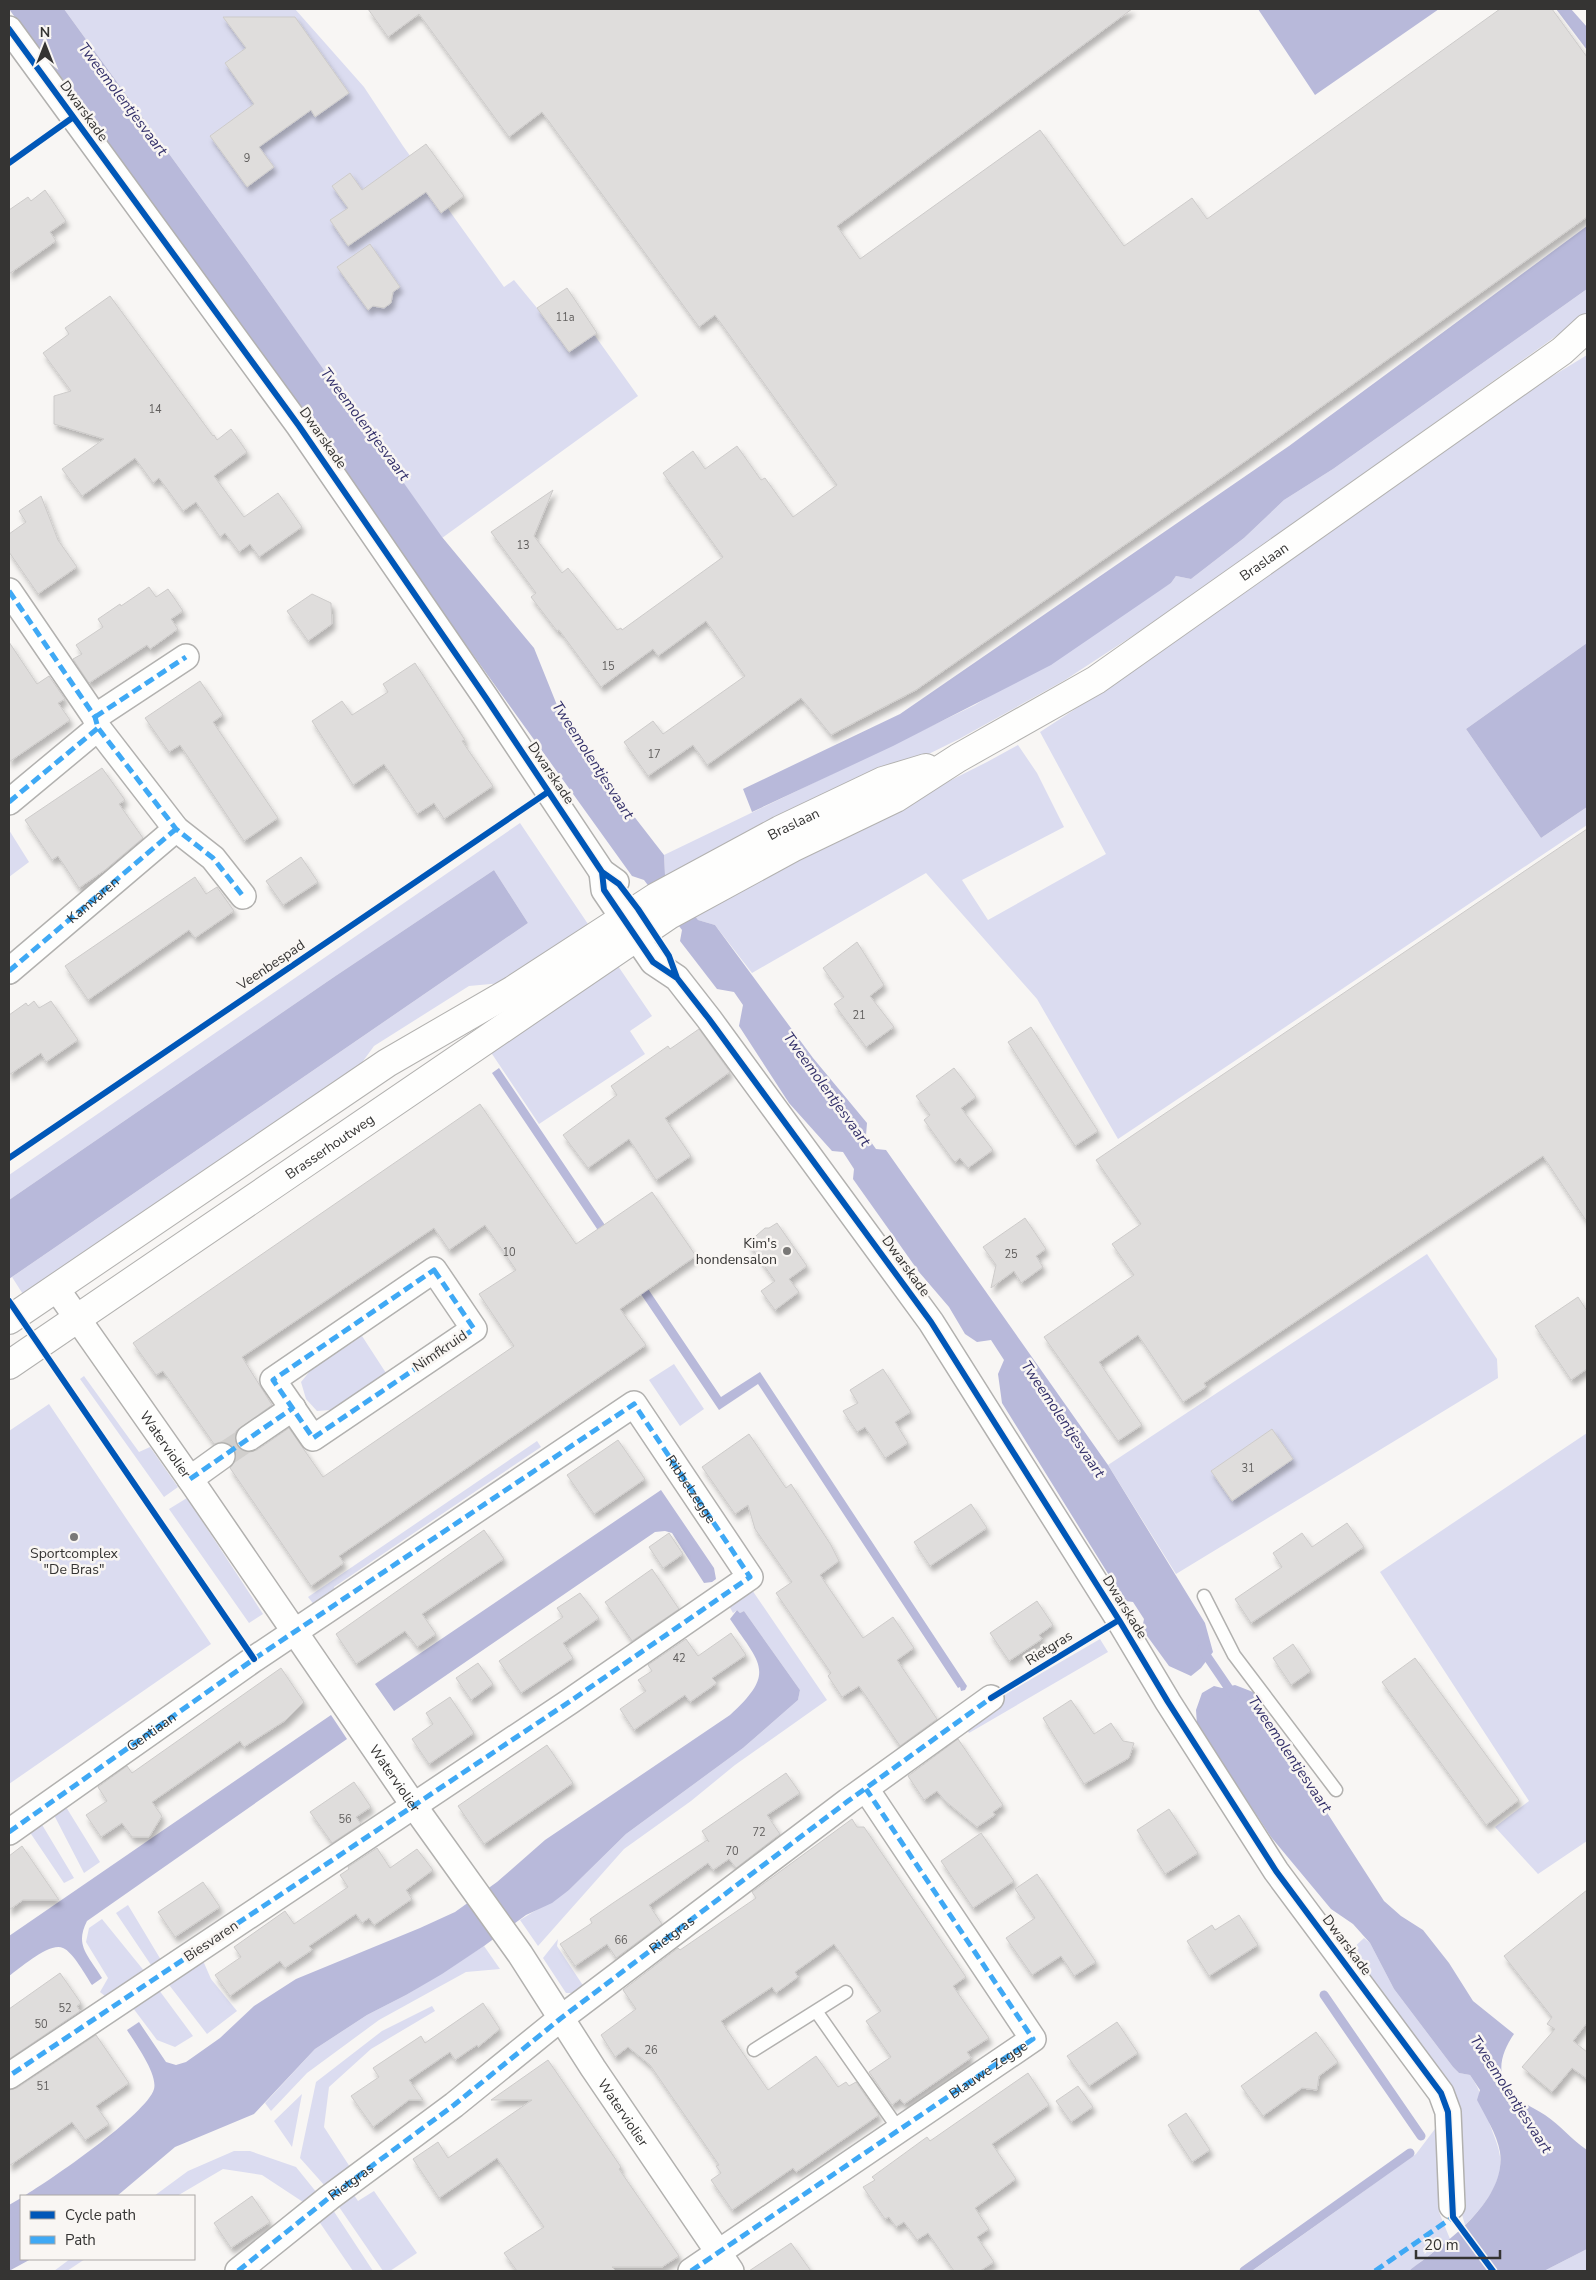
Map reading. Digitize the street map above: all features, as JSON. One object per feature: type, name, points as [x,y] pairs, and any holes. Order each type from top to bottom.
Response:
[{"type":"main road","name":"Braslaan","points":[[654,912],[780,830],[883,781],[958,758],[1096,680],[1562,350],[1587,328]]},
{"type":"main road","name":"Braslaan","points":[[1562,350],[1587,342]]},
{"type":"main road","points":[[9,1320],[387,1063],[512,990],[654,912]]},
{"type":"main road","name":"Brasserhoutweg","points":[[9,1366],[654,912]]},
{"type":"street","name":"Dwarskade","points":[[9,29],[299,426],[486,698],[602,872],[654,912],[653,962],[677,978],[709,1019],[931,1322],[1276,1871],[1441,2093],[1448,2112],[1452,2206]]},
{"type":"street","points":[[9,591],[96,723],[176,830],[213,858],[243,896]]},
{"type":"street","points":[[9,802],[96,723],[186,657]]},
{"type":"street","name":"Kamvaren","points":[[9,971],[176,830]]},
{"type":"street","name":"Nimfkruid","points":[[434,1270],[474,1328],[313,1438],[293,1408],[273,1380],[434,1270]]},
{"type":"street","name":"Waterviolier","points":[[56,1288],[190,1478],[414,1806],[520,1954],[560,2019],[725,2262]]},
{"type":"street","name":"Ribbelzegge","points":[[295,1632],[634,1404],[750,1577],[570,1702],[414,1806]]},
{"type":"street","points":[[249,1438],[293,1408]]},
{"type":"street","points":[[190,1478],[222,1456]]},
{"type":"street","name":"Gentiaan","points":[[9,1832],[295,1632]]},
{"type":"street","name":"Rietgras","points":[[238,2271],[330,2197],[454,2105],[560,2019],[866,1789],[991,1698]]},
{"type":"street","name":"Blauwe Zegge","points":[[691,2271],[725,2262],[900,2131],[1033,2040],[866,1789]]},
{"type":"street","name":"Biesvaren","points":[[9,2076],[414,1806]]},
{"type":"lane","points":[[1204,1596],[1234,1655],[1336,1790]]},
{"type":"lane","points":[[754,2050],[846,1992]]},
{"type":"lane","points":[[816,2011],[900,2131]]},
{"type":"shaded area","points":[[64,9],[295,9],[364,87],[403,146],[504,287],[514,280],[537,308],[563,291],[638,396],[442,538],[249,264]]},
{"type":"shaded area","points":[[1587,289],[1587,314],[1180,605],[1065,680],[959,739],[670,882],[665,875],[664,855],[975,705],[1171,583],[1176,576],[1191,579],[1244,538],[1284,500],[1333,469]]},
{"type":"shaded area","points":[[1587,355],[1587,643],[1466,729],[1541,838],[1587,807],[1587,825],[1118,1139],[1037,999],[926,873],[752,973],[715,925],[698,920],[691,911],[1018,745],[1037,773],[1064,827],[962,880],[988,920],[1106,854],[1040,732],[1132,672],[1528,391]]},
{"type":"shaded area","points":[[520,823],[592,930],[514,982],[469,986],[374,1046],[353,1075],[26,1299],[12,1277],[528,923],[494,870],[334,977],[9,1200],[9,1175]]},
{"type":"shaded area","points":[[9,830],[29,862],[9,877]]},
{"type":"shaded area","points":[[618,966],[652,1016],[630,1031],[645,1054],[539,1124],[490,1051]]},
{"type":"shaded area","points":[[1427,1254],[1497,1359],[1498,1378],[1176,1574],[1108,1465]]},
{"type":"shaded area","points":[[362,1336],[386,1373],[330,1410],[317,1411],[306,1399],[301,1382],[310,1371]]},
{"type":"shaded area","points":[[674,1364],[704,1409],[680,1426],[649,1380]]},
{"type":"shaded area","points":[[84,1376],[139,1452],[150,1447],[178,1487],[164,1497],[80,1379]]},
{"type":"shaded area","name":"Sportcomplex \"De Bras\"","points":[[49,1404],[211,1644],[9,1784],[9,1431]]},
{"type":"shaded area","points":[[1587,1433],[1587,1841],[1538,1874],[1495,1827],[1529,1801],[1380,1572]]},
{"type":"shaded area","points":[[537,1441],[541,1447],[334,1587],[336,1594],[315,1606],[308,1597]]},
{"type":"shaded area","points":[[187,1498],[263,1614],[249,1623],[169,1509]]},
{"type":"shaded area","points":[[750,1587],[827,1700],[735,1765],[691,1801],[624,1849],[538,1946],[520,1920],[569,1890],[626,1834],[743,1748],[798,1700],[800,1690],[744,1611],[740,1613],[737,1610],[733,1613],[728,1604]]},
{"type":"shaded area","points":[[1100,1639],[1108,1652],[969,1733],[965,1726],[1004,1695]]},
{"type":"shaded area","points":[[66,1807],[100,1862],[84,1873],[54,1815]]},
{"type":"shaded area","points":[[41,1823],[74,1878],[64,1883],[29,1831]]},
{"type":"shaded area","points":[[128,1905],[161,1960],[151,1965],[116,1913]]},
{"type":"shaded area","points":[[102,1919],[145,1972],[105,1996],[100,1992],[108,1978],[86,1942],[89,1928]]},
{"type":"shaded area","points":[[1364,1938],[1370,1943],[1394,1989],[1453,2067],[1459,2073],[1470,2075],[1482,2099],[1499,2151],[1499,2172],[1492,2192],[1465,2225],[1460,2208],[1456,2115],[1350,1951]]},
{"type":"shaded area","points":[[558,1939],[557,1946],[584,1987],[576,1993],[566,1993],[543,1958]]},
{"type":"shaded area","points":[[484,1946],[500,1969],[466,1972],[379,2020],[307,2073],[271,2111],[265,2103],[315,2049],[367,2015],[406,1995]]},
{"type":"shaded area","points":[[201,1956],[211,1979],[237,2011],[207,2034],[166,1981]]},
{"type":"shaded area","points":[[156,1986],[193,2036],[175,2047],[157,2040],[130,2004]]},
{"type":"shaded area","points":[[432,2006],[435,2011],[371,2049],[329,2087],[324,2127],[350,2167],[325,2186],[300,2158],[316,2082],[382,2031]]},
{"type":"shaded area","points":[[302,2094],[292,2147],[274,2121]]},
{"type":"shaded area","points":[[1441,2121],[1444,2203],[1439,2212],[1450,2239],[1409,2271],[1252,2271],[1416,2154]]},
{"type":"shaded area","points":[[234,2151],[250,2151],[296,2167],[317,2193],[303,2202],[262,2175],[223,2169],[179,2195],[155,2195],[188,2171]]},
{"type":"shaded area","points":[[374,2191],[417,2253],[390,2271],[383,2271],[337,2204],[352,2192],[358,2201]]},
{"type":"shaded area","points":[[333,2210],[373,2271],[353,2271],[318,2220]]},
{"type":"shaded area","points":[[1587,2249],[1587,2271],[1544,2271]]},
{"type":"shaded area","points":[[69,2260],[84,2260],[67,2271],[54,2271]]},
{"type":"water","points":[[9,9],[64,9],[249,264],[442,537],[534,648],[567,730],[664,855],[665,875],[698,920],[715,925],[813,1058],[867,1123],[866,1135],[876,1149],[886,1150],[1108,1465],[1205,1623],[1213,1652],[1201,1668],[1191,1676],[1169,1666],[1142,1629],[1144,1619],[1133,1602],[1125,1601],[1002,1403],[998,1374],[1004,1360],[991,1340],[977,1342],[965,1334],[949,1307],[919,1272],[853,1179],[854,1169],[843,1152],[832,1151],[789,1103],[739,1026],[743,1005],[734,992],[717,989],[680,941],[682,930],[644,880],[632,876]]},
{"type":"water","points":[[1258,9],[1439,9],[1315,95]]},
{"type":"water","points":[[1556,9],[1571,9],[1587,27],[1587,50]]},
{"type":"water","points":[[1587,226],[1587,289],[1333,469],[1284,500],[1244,538],[1191,579],[1176,576],[1171,583],[1051,665],[893,746],[752,812],[743,789],[900,714],[1289,446]]},
{"type":"water","points":[[1587,643],[1587,807],[1541,838],[1466,729]]},
{"type":"water","points":[[494,870],[528,923],[9,1279],[9,1200],[334,977]]},
{"type":"water","points":[[499,1068],[721,1397],[760,1372],[967,1686],[965,1690],[961,1691],[960,1687],[958,1688],[758,1384],[719,1410],[492,1073]]},
{"type":"water","points":[[661,1490],[714,1568],[716,1579],[712,1582],[704,1583],[672,1533],[665,1531],[655,1532],[394,1711],[375,1684]]},
{"type":"water","points":[[737,1610],[740,1613],[744,1611],[800,1690],[798,1700],[743,1748],[626,1834],[569,1890],[552,1903],[526,1915],[442,1974],[367,2015],[315,2049],[254,2114],[175,2147],[118,2195],[26,2195],[116,2130],[147,2100],[154,2089],[153,2075],[127,2030],[139,2022],[166,2062],[176,2065],[186,2062],[220,2038],[254,2006],[296,1979],[455,1912],[497,1882],[545,1840],[730,1715],[754,1688],[759,1678],[759,1668],[756,1658],[730,1619]]},
{"type":"water","points":[[1235,1685],[1253,1692],[1384,1901],[1401,1916],[1423,1930],[1449,1963],[1473,2001],[1514,2034],[1505,2050],[1501,2066],[1504,2082],[1508,2089],[1526,2104],[1550,2119],[1587,2150],[1587,2249],[1544,2271],[1409,2271],[1455,2235],[1483,2205],[1494,2188],[1499,2170],[1500,2152],[1498,2145],[1494,2132],[1477,2100],[1480,2090],[1470,2075],[1459,2073],[1453,2067],[1394,1989],[1370,1943],[1353,1924],[1331,1909],[1271,1837],[1197,1725],[1196,1710],[1202,1693],[1214,1686],[1222,1688]]},
{"type":"water","points":[[331,1715],[347,1739],[87,1921],[83,1930],[83,1944],[88,1957],[102,1978],[92,1985],[71,1954],[63,1948],[57,1947],[43,1952],[9,1976],[9,1936]]},
{"type":"water","points":[[20,2199],[20,2260],[29,2260],[9,2271],[9,2205]]},
{"type":"building","points":[[368,9],[1132,9],[837,226],[860,259],[1040,130],[1124,246],[1192,198],[1207,219],[1500,9],[1552,9],[1587,57],[1587,217],[1247,460],[916,690],[831,735],[801,698],[707,765],[693,745],[648,776],[624,742],[653,721],[663,734],[745,676],[706,621],[658,656],[653,649],[601,687],[559,630],[557,631],[531,597],[536,593],[491,532],[553,490],[534,536],[562,573],[568,568],[617,630],[621,628],[622,630],[723,557],[663,473],[693,451],[705,469],[737,446],[761,480],[765,478],[793,517],[837,485],[715,315],[699,327],[542,112],[509,137],[419,14],[388,37]]},
{"type":"building","points":[[223,17],[295,17],[349,93],[315,117],[311,110],[259,147],[274,167],[247,187],[210,136],[254,104],[225,63],[246,48]]},
{"type":"building","points":[[426,144],[464,196],[441,213],[426,192],[348,246],[330,220],[348,208],[332,186],[350,173],[362,190]]},
{"type":"building","points":[[45,190],[66,221],[50,232],[56,241],[9,274],[9,210],[28,197],[31,201]]},
{"type":"building","points":[[370,244],[400,287],[393,292],[391,303],[384,308],[373,306],[368,310],[337,267]]},
{"type":"building","points":[[567,288],[597,333],[569,352],[537,308]]},
{"type":"building","points":[[110,296],[213,436],[217,440],[231,429],[247,452],[214,476],[244,517],[278,493],[302,527],[259,557],[250,544],[239,552],[225,533],[220,537],[196,502],[183,511],[159,478],[153,483],[135,458],[82,496],[62,469],[104,439],[54,424],[54,396],[71,391],[43,353],[69,334],[65,328]]},
{"type":"building","points":[[41,496],[58,540],[77,567],[38,594],[9,552],[9,534],[26,522],[19,511]]},
{"type":"building","points":[[149,587],[156,597],[168,589],[183,611],[171,619],[178,629],[150,649],[147,645],[89,683],[73,659],[82,654],[76,645],[103,627],[98,619]]},
{"type":"building","points":[[312,594],[331,603],[332,624],[308,641],[287,611]]},
{"type":"building","points":[[9,642],[37,684],[49,676],[65,699],[58,703],[70,720],[9,762]]},
{"type":"building","points":[[415,663],[465,740],[462,741],[493,786],[444,819],[434,803],[417,814],[384,764],[353,785],[312,721],[342,701],[352,715],[388,692],[383,684]]},
{"type":"building","points":[[200,681],[223,715],[213,722],[278,818],[244,841],[180,745],[169,752],[145,718]]},
{"type":"building","points":[[102,768],[125,800],[119,804],[143,838],[105,870],[79,888],[58,856],[52,860],[25,820]]},
{"type":"building","points":[[1587,829],[1587,1222],[1543,1156],[1204,1383],[1206,1387],[1183,1402],[1138,1335],[1099,1362],[1142,1425],[1118,1441],[1044,1337],[1134,1275],[1112,1244],[1141,1224],[1096,1160]]},
{"type":"building","points":[[301,857],[318,882],[283,905],[266,881]]},
{"type":"building","points":[[195,877],[206,894],[217,887],[234,911],[195,938],[189,930],[88,1000],[65,966]]},
{"type":"building","points":[[857,942],[884,985],[870,996],[894,1027],[866,1047],[834,1004],[844,997],[823,968]]},
{"type":"building","points":[[34,1001],[39,1008],[51,1001],[78,1040],[46,1062],[41,1053],[9,1075],[9,1015],[26,1003],[28,1006]]},
{"type":"building","points":[[1031,1027],[1098,1131],[1075,1146],[1008,1042]]},
{"type":"building","points":[[699,1029],[730,1072],[665,1118],[691,1156],[656,1180],[629,1139],[588,1168],[563,1135],[617,1095],[611,1086],[668,1046],[670,1049]]},
{"type":"building","points":[[954,1068],[976,1097],[961,1108],[993,1150],[968,1168],[960,1158],[955,1162],[952,1159],[924,1120],[930,1115],[916,1096]]},
{"type":"building","points":[[480,1104],[576,1244],[652,1192],[696,1256],[620,1309],[646,1345],[339,1556],[344,1563],[311,1586],[230,1468],[235,1461],[236,1454],[233,1447],[228,1443],[214,1444],[163,1371],[156,1375],[133,1343]],"holes":[[[485,1225],[516,1270],[479,1294],[514,1346],[323,1477],[289,1428],[257,1450],[250,1452],[242,1451],[237,1446],[235,1439],[236,1431],[272,1405],[242,1357],[434,1228],[449,1250]]]},
{"type":"building","points":[[1025,1218],[1046,1249],[1036,1256],[1043,1267],[1021,1283],[1014,1271],[991,1288],[996,1265],[983,1247]]},
{"type":"building","points":[[777,1223],[807,1266],[789,1279],[799,1292],[775,1310],[761,1291],[775,1281],[748,1243],[765,1228],[769,1228]]},
{"type":"building","points":[[1578,1297],[1587,1311],[1587,1369],[1571,1380],[1535,1326]]},
{"type":"building","points":[[883,1369],[911,1412],[895,1422],[908,1443],[885,1458],[865,1427],[857,1432],[843,1411],[858,1403],[850,1390]]},
{"type":"building","points":[[1272,1429],[1293,1459],[1232,1501],[1211,1471]]},
{"type":"building","points":[[749,1434],[786,1488],[791,1484],[831,1545],[839,1561],[820,1575],[863,1638],[893,1617],[914,1648],[897,1660],[937,1719],[900,1746],[859,1686],[842,1697],[828,1676],[831,1673],[776,1593],[792,1582],[755,1529],[748,1505],[735,1514],[702,1467]]},
{"type":"building","points":[[618,1440],[645,1479],[594,1514],[567,1475]]},
{"type":"building","points":[[971,1504],[987,1528],[930,1566],[914,1542]]},
{"type":"building","points":[[1347,1523],[1364,1547],[1251,1623],[1235,1599],[1282,1567],[1273,1553],[1302,1533],[1312,1547]]},
{"type":"building","points":[[484,1530],[504,1559],[422,1614],[436,1634],[417,1647],[405,1631],[356,1664],[336,1634]]},
{"type":"building","points":[[669,1533],[683,1554],[663,1568],[649,1547]]},
{"type":"building","points":[[652,1569],[679,1609],[632,1641],[605,1602]]},
{"type":"building","points":[[580,1593],[599,1618],[563,1643],[573,1658],[521,1693],[499,1661],[563,1617],[557,1608]]},
{"type":"building","points":[[1037,1601],[1053,1625],[1039,1635],[1042,1639],[1009,1661],[990,1633]]},
{"type":"building","points":[[731,1633],[746,1655],[712,1678],[717,1683],[690,1702],[685,1695],[634,1730],[620,1709],[646,1691],[638,1680],[652,1671],[648,1665],[686,1639],[698,1656]]},
{"type":"building","points":[[1293,1644],[1311,1671],[1291,1685],[1273,1658]]},
{"type":"building","points":[[1415,1658],[1519,1800],[1486,1825],[1382,1682]]},
{"type":"building","points":[[478,1663],[493,1684],[471,1700],[456,1678]]},
{"type":"building","points":[[281,1668],[304,1702],[286,1720],[244,1747],[240,1741],[152,1802],[162,1816],[149,1837],[132,1837],[122,1823],[101,1837],[86,1815],[107,1801],[98,1787],[127,1766],[132,1773]]},
{"type":"building","points":[[450,1697],[474,1733],[429,1764],[412,1739],[433,1724],[426,1713]]},
{"type":"building","points":[[1071,1700],[1094,1734],[1111,1723],[1123,1741],[1134,1743],[1129,1758],[1084,1784],[1043,1718]]},
{"type":"building","points":[[958,1739],[1003,1805],[993,1812],[995,1815],[977,1827],[945,1801],[937,1791],[924,1800],[908,1776]]},
{"type":"building","points":[[547,1745],[573,1783],[484,1844],[458,1806]]},
{"type":"building","points":[[786,1773],[800,1793],[767,1815],[780,1834],[736,1868],[729,1859],[713,1870],[708,1863],[649,1905],[662,1924],[616,1958],[607,1944],[575,1966],[560,1944],[592,1923],[590,1919],[613,1903],[707,1840],[709,1842],[702,1831]]},
{"type":"building","points":[[354,1782],[371,1807],[356,1817],[361,1824],[332,1843],[310,1812]]},
{"type":"building","points":[[1169,1809],[1198,1853],[1165,1874],[1137,1830]]},
{"type":"building","points":[[852,1819],[857,1827],[864,1827],[966,1977],[953,1986],[989,2038],[967,2052],[971,2058],[904,2104],[900,2099],[892,2105],[869,2072],[891,2057],[866,2021],[881,2011],[834,1944],[795,1972],[798,1977],[776,1993],[772,1987],[721,2021],[768,2090],[816,2056],[838,2087],[846,2082],[849,2086],[856,2082],[879,2115],[796,2172],[793,2168],[732,2210],[711,2180],[721,2173],[716,2166],[719,2165],[650,2065],[628,2047],[615,2057],[601,2035],[636,2009],[623,1990],[678,1948],[680,1950],[756,1898],[752,1892]]},
{"type":"building","points":[[981,1833],[1014,1881],[973,1908],[941,1861]]},
{"type":"building","points":[[22,1846],[59,1900],[23,1900],[9,1910],[9,1856]]},
{"type":"building","points":[[377,1848],[390,1868],[417,1849],[433,1870],[406,1890],[412,1899],[374,1925],[369,1918],[362,1923],[356,1914],[309,1946],[312,1950],[285,1968],[280,1961],[230,1996],[215,1975],[241,1957],[234,1947],[285,1911],[294,1924],[348,1887],[340,1875],[349,1869],[348,1867]]},
{"type":"building","points":[[1037,1874],[1096,1962],[1074,1976],[1061,1956],[1032,1975],[1006,1938],[1035,1918],[1015,1889]]},
{"type":"building","points":[[203,1882],[220,1907],[175,1937],[158,1912]]},
{"type":"building","points":[[1587,1890],[1587,2023],[1573,2041],[1587,2052],[1587,2079],[1572,2068],[1552,2092],[1522,2067],[1555,2029],[1547,2024],[1552,2017],[1504,1956]]},
{"type":"building","points":[[1239,1915],[1258,1945],[1209,1976],[1187,1941],[1212,1925],[1215,1930]]},
{"type":"building","points":[[60,1973],[81,2003],[77,2006],[80,2011],[9,2059],[9,2009]]},
{"type":"building","points":[[483,2003],[500,2029],[478,2047],[477,2045],[455,2060],[450,2052],[409,2080],[423,2100],[409,2100],[373,2127],[351,2096],[379,2077],[373,2068],[421,2036],[425,2043]]},
{"type":"building","points":[[1117,2022],[1138,2053],[1089,2086],[1067,2056]]},
{"type":"building","points":[[1316,2032],[1338,2062],[1319,2076],[1317,2090],[1302,2088],[1263,2116],[1241,2086]]},
{"type":"building","points":[[96,2035],[129,2083],[96,2106],[109,2124],[85,2140],[72,2122],[9,2166],[9,2090],[17,2088]]},
{"type":"building","points":[[548,2060],[621,2167],[619,2169],[679,2256],[662,2267],[612,2267],[616,2271],[517,2271],[504,2253],[544,2227],[497,2158],[439,2198],[413,2159],[438,2142],[448,2158],[532,2100],[491,2100]]},
{"type":"building","points":[[1028,2073],[1049,2105],[992,2144],[1016,2179],[975,2208],[989,2229],[977,2237],[994,2262],[980,2271],[954,2271],[928,2233],[917,2240],[904,2222],[896,2227],[889,2217],[885,2219],[863,2187],[875,2180],[872,2177],[927,2137],[930,2141]]},
{"type":"building","points":[[1078,2086],[1093,2107],[1071,2122],[1056,2101]]},
{"type":"building","points":[[1186,2113],[1210,2150],[1192,2162],[1168,2125]]},
{"type":"building","points":[[252,2196],[270,2222],[231,2248],[214,2223]]},
{"type":"building","points":[[791,2243],[811,2271],[749,2271]]},
{"type":"waterway","name":"Tweemolentjesvaart","points":[[1202,1649],[1234,1696]]},
{"type":"waterway","points":[[1324,1995],[1421,2136]]},
{"type":"waterway","points":[[1244,2271],[1410,2153]]},
{"type":"tunnel","points":[[222,1456],[249,1438]]},
{"type":"marked path","points":[[9,591],[95,717],[98,728],[176,829],[213,858],[243,896]]},
{"type":"marked path","points":[[95,717],[186,657]]},
{"type":"marked path","points":[[9,802],[98,728]]},
{"type":"marked path","points":[[9,971],[176,829]]},
{"type":"marked path","points":[[434,1270],[474,1329],[313,1438],[273,1380],[434,1270]]},
{"type":"marked path","points":[[9,1832],[254,1659],[634,1404],[750,1577],[569,1702],[9,2076]]},
{"type":"marked path","points":[[190,1479],[293,1408]]},
{"type":"marked path","points":[[238,2271],[330,2197],[454,2105],[560,2019],[848,1801],[991,1698]]},
{"type":"marked path","points":[[691,2271],[1033,2039],[866,1789]]},
{"type":"marked path","points":[[1375,2271],[1453,2217]]},
{"type":"cycle path","points":[[9,29],[299,426],[486,698],[602,872],[619,884],[638,909],[669,956],[677,978]]},
{"type":"cycle path","points":[[9,163],[72,118]]},
{"type":"cycle path","name":"Veenbespad","points":[[9,1158],[548,792]]},
{"type":"cycle path","points":[[602,872],[604,890],[653,962],[677,978],[709,1019],[931,1322],[1119,1620],[1168,1702],[1276,1871],[1441,2093],[1448,2112],[1453,2217],[1493,2271]]},
{"type":"cycle path","points":[[9,1301],[254,1659]]},
{"type":"cycle path","points":[[991,1698],[1119,1620]]},
{"type":"place","name":"Kim's hondensalon","points":[[787,1251]]},
{"type":"place","name":"Sportcomplex \"De Bras\"","points":[[74,1537]]}]
